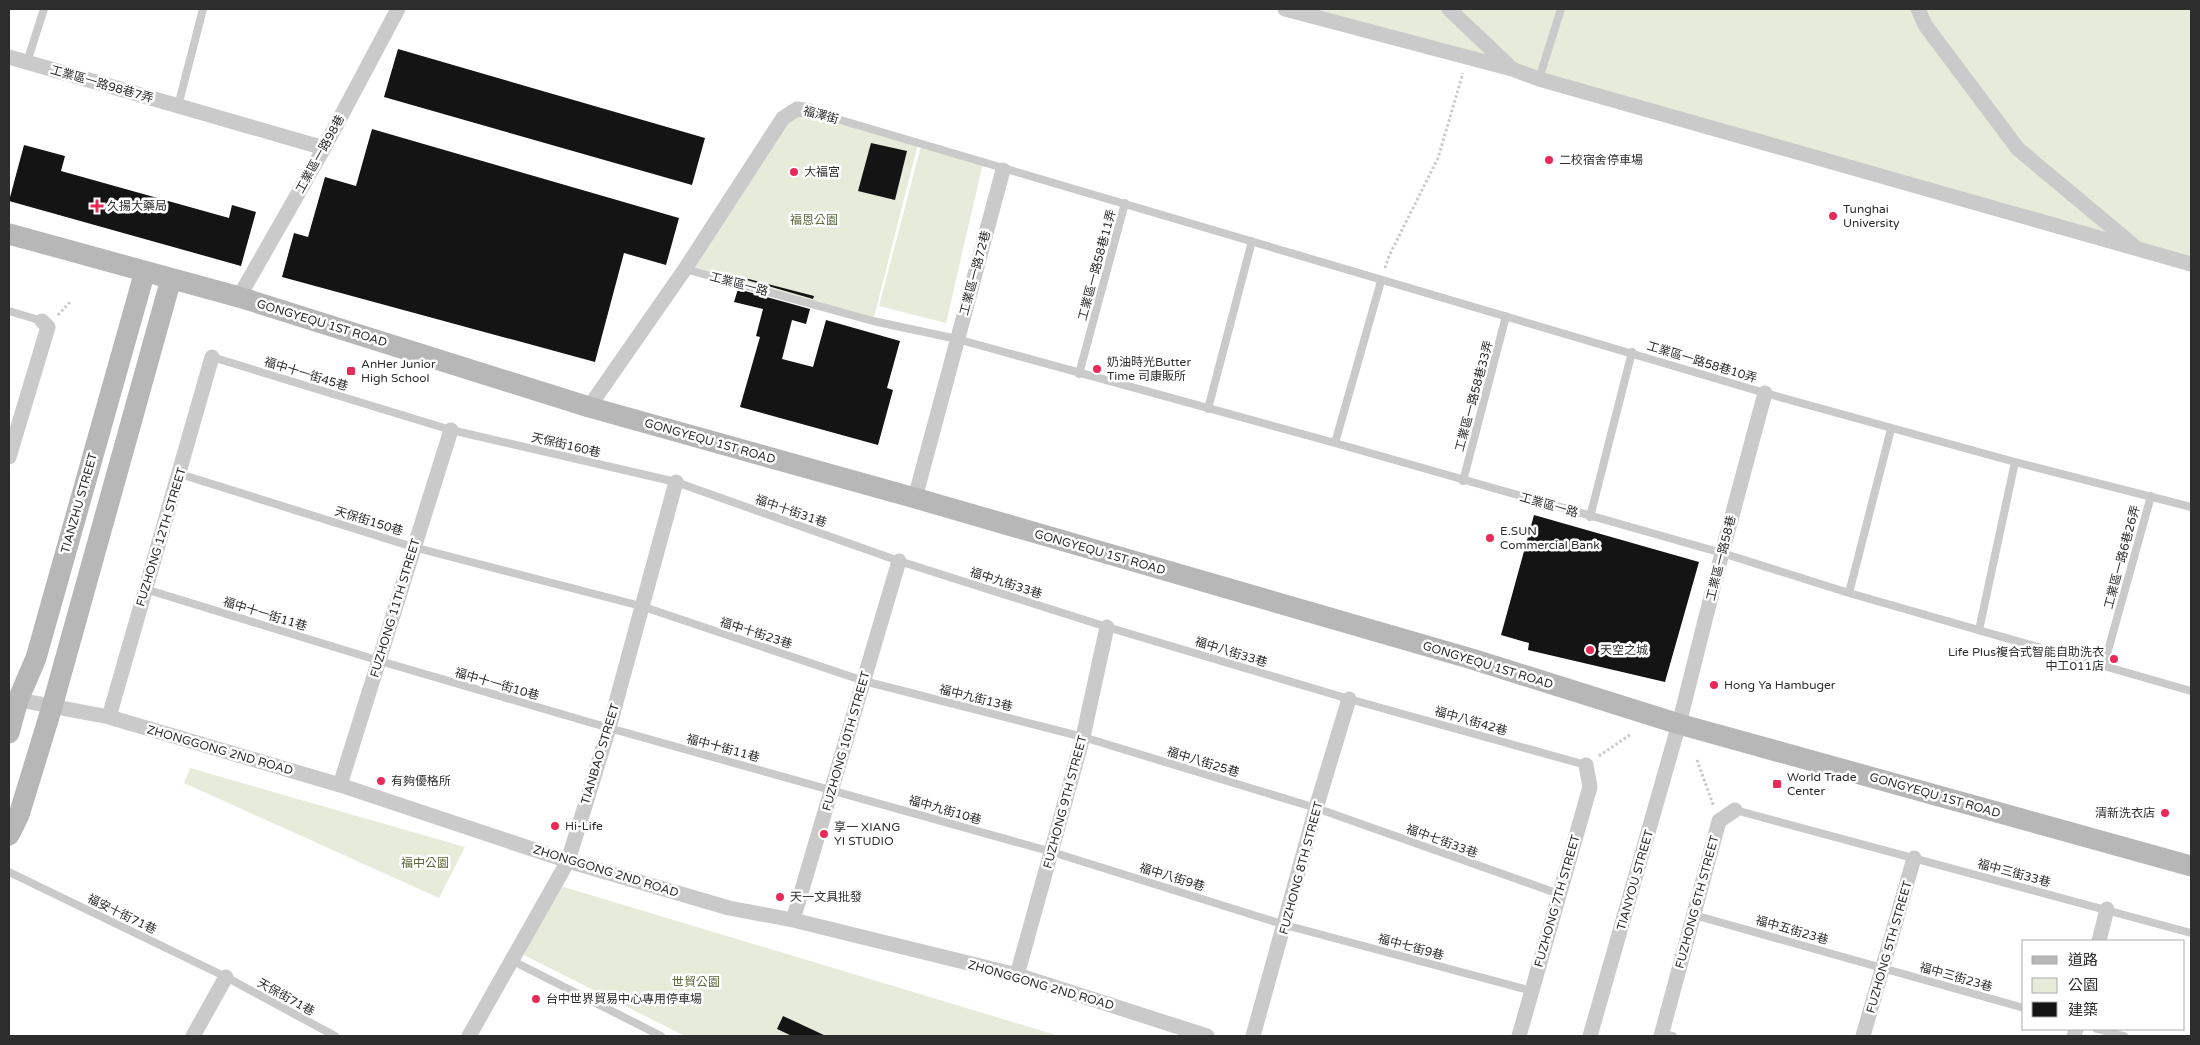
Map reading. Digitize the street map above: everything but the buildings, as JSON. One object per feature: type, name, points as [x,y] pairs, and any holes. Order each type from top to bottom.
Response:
[{"type":"street","name":"工業區一路98巷","points":[[239,297],[324,148],[398,9]]},
{"type":"street","points":[[1285,9],[1512,69],[1539,79],[2191,264]]},
{"type":"street","points":[[1449,9],[1512,69]]},
{"type":"street","points":[[1918,9],[1925,25],[2018,149],[2138,249]]},
{"type":"street","name":"工業區一路98巷7弄","points":[[9,57],[324,148]]},
{"type":"street","name":"福澤街","points":[[685,269],[783,118],[797,109],[810,111]]},
{"type":"street","name":"工業區一路72巷","points":[[915,498],[1003,170]]},
{"type":"street","name":"GONGYEQU 1ST ROAD","points":[[9,234],[239,297],[589,407],[915,498],[1472,659],[1679,724],[2191,866]]},
{"type":"street","points":[[589,407],[685,269]]},
{"type":"street","name":"TIANZHU STREET","points":[[9,732],[14,699],[36,658],[145,271]]},
{"type":"street","points":[[9,835],[19,815],[52,707],[171,279]]},
{"type":"street","points":[[9,457],[12,434],[48,327],[42,321]]},
{"type":"street","name":"FUZHONG 12TH STREET","points":[[109,717],[212,357]]},
{"type":"street","name":"工業區一路58巷","points":[[1679,724],[1765,393]]},
{"type":"street","name":"FUZHONG 11TH STREET","points":[[340,785],[380,661],[450,430]]},
{"type":"street","name":"TIANBAO STREET","points":[[469,1036],[568,861],[609,728],[676,482]]},
{"type":"street","name":"FUZHONG 10TH STREET","points":[[794,920],[899,561]]},
{"type":"street","name":"FUZHONG 9TH STREET","points":[[1018,975],[1083,737],[1107,626]]},
{"type":"street","name":"ZHONGGONG 2ND ROAD","points":[[14,699],[109,717],[340,785],[568,861],[729,908],[794,920],[1018,975],[1206,1036]]},
{"type":"street","name":"FUZHONG 8TH STREET","points":[[1253,1036],[1316,808],[1349,699]]},
{"type":"street","name":"TIANYOU STREET","points":[[1590,1036],[1679,724]]},
{"type":"street","name":"FUZHONG 7TH STREET","points":[[1519,1036],[1590,787],[1586,765]]},
{"type":"street","name":"FUZHONG 6TH STREET","points":[[1665,1035],[1694,914],[1719,822],[1736,810]]},
{"type":"street","name":"FUZHONG 5TH STREET","points":[[1863,1036],[1914,858]]},
{"type":"street","points":[[2099,940],[2107,910]]},
{"type":"street","points":[[193,1036],[226,977]]},
{"type":"lane","points":[[27,62],[44,9]]},
{"type":"lane","points":[[178,106],[203,9]]},
{"type":"lane","points":[[1539,79],[1561,9]]},
{"type":"lane","name":"福澤街","points":[[810,111],[1003,170]]},
{"type":"lane","points":[[1003,170],[1125,203]]},
{"type":"lane","name":"工業區一路58巷11弄","points":[[1079,374],[1125,203],[1381,281],[1506,316]]},
{"type":"lane","points":[[1208,409],[1252,241]]},
{"type":"lane","name":"工業區一路","points":[[685,269],[873,320],[957,339]]},
{"type":"lane","points":[[1335,443],[1381,281]]},
{"type":"lane","points":[[9,311],[42,321]]},
{"type":"lane","name":"工業區一路58巷10弄","points":[[1506,316],[1891,429],[2151,496]]},
{"type":"lane","name":"工業區一路58巷33弄","points":[[1463,481],[1506,316]]},
{"type":"lane","points":[[957,339],[1335,443],[1463,481]]},
{"type":"lane","points":[[1590,517],[1632,352]]},
{"type":"lane","name":"福中十一街45巷","points":[[212,357],[450,430]]},
{"type":"lane","points":[[1849,593],[1891,429]]},
{"type":"lane","name":"天保街160巷","points":[[450,430],[676,482]]},
{"type":"lane","points":[[1979,630],[2015,462]]},
{"type":"lane","name":"天保街150巷","points":[[180,474],[413,547],[641,606]]},
{"type":"lane","name":"工業區一路","points":[[1463,481],[1722,553]]},
{"type":"lane","name":"福中十街31巷","points":[[676,482],[899,561]]},
{"type":"lane","name":"工業區一路6巷26弄","points":[[2104,665],[2151,496],[2191,507]]},
{"type":"lane","points":[[1722,553],[1849,593],[2191,691]]},
{"type":"lane","name":"福中九街33巷","points":[[899,561],[1107,626]]},
{"type":"lane","name":"福中十一街11巷","points":[[145,589],[380,661]]},
{"type":"lane","name":"福中十街23巷","points":[[641,606],[864,681]]},
{"type":"lane","name":"福中八街33巷","points":[[1107,626],[1349,699]]},
{"type":"lane","name":"福中十一街10巷","points":[[380,661],[609,728]]},
{"type":"lane","name":"福中九街13巷","points":[[864,681],[1083,737]]},
{"type":"lane","name":"福中八街42巷","points":[[1349,699],[1586,765]]},
{"type":"lane","name":"福中十街11巷","points":[[609,728],[832,789]]},
{"type":"lane","name":"福中八街25巷","points":[[1083,737],[1316,808]]},
{"type":"lane","name":"福中九街10巷","points":[[832,789],[1052,852]]},
{"type":"lane","name":"福中七街33巷","points":[[1316,808],[1560,894]]},
{"type":"lane","name":"FUZHONG 6TH STREET","points":[[1736,810],[1914,858]]},
{"type":"lane","name":"福中八街9巷","points":[[1052,852],[1285,925]]},
{"type":"lane","name":"福中三街33巷","points":[[1914,858],[2191,933]]},
{"type":"lane","name":"福安十街71巷","points":[[9,872],[226,977]]},
{"type":"lane","name":"福中五街23巷","points":[[1694,914],[1883,968]]},
{"type":"lane","name":"福中七街9巷","points":[[1285,925],[1532,991]]},
{"type":"lane","points":[[511,960],[661,1036]]},
{"type":"lane","name":"福中三街23巷","points":[[1883,968],[2022,1007]]},
{"type":"lane","name":"天保街71巷","points":[[226,977],[335,1036]]},
{"type":"lane","points":[[2101,1030],[2124,1036]]},
{"type":"path","points":[[1381,281],[1389,256],[1438,158],[1454,99],[1468,58]]},
{"type":"path","points":[[1586,765],[1631,734]]},
{"type":"path","points":[[1697,760],[1719,822]]},
{"type":"green space","points":[[1285,9],[2191,9],[2191,264]]},
{"type":"green space","name":"福恩公園","points":[[797,109],[919,140],[873,321],[685,269]]},
{"type":"green space","points":[[921,146],[983,163],[946,323],[879,306]]},
{"type":"green space","name":"福中公園","points":[[190,768],[465,847],[439,898],[184,783]]},
{"type":"green space","name":"世貿公園","points":[[564,887],[1059,1036],[685,1036],[524,955],[519,945],[548,893]]},
{"type":"place","name":"二校宿舍停車場","points":[[1549,160]]},
{"type":"place","name":"大福宮","points":[[794,172]]},
{"type":"place","name":"久揚大藥局","points":[[97,206]]},
{"type":"place","name":"Tunghai University","points":[[1833,216]]},
{"type":"place","name":"奶油時光Butter Time 司康販所","points":[[1097,369]]},
{"type":"place","name":"AnHer Junior High School","points":[[351,371]]},
{"type":"place","name":"E.SUN Commercial Bank","points":[[1490,538]]},
{"type":"place","name":"天空之城","points":[[1590,650]]},
{"type":"place","name":"Life Plus複合式智能自助洗衣 中工011店","points":[[2114,659]]},
{"type":"place","name":"Hong Ya Hambuger","points":[[1714,685]]},
{"type":"place","name":"有夠優格所","points":[[381,781]]},
{"type":"place","name":"World Trade Center","points":[[1777,784]]},
{"type":"place","name":"清新洗衣店","points":[[2165,813]]},
{"type":"place","name":"Hi-Life","points":[[555,826]]},
{"type":"place","name":"享一 XIANG YI STUDIO","points":[[824,834]]},
{"type":"place","name":"天一文具批發","points":[[780,897]]},
{"type":"place","name":"台中世界貿易中心專用停車場","points":[[536,999]]}]
